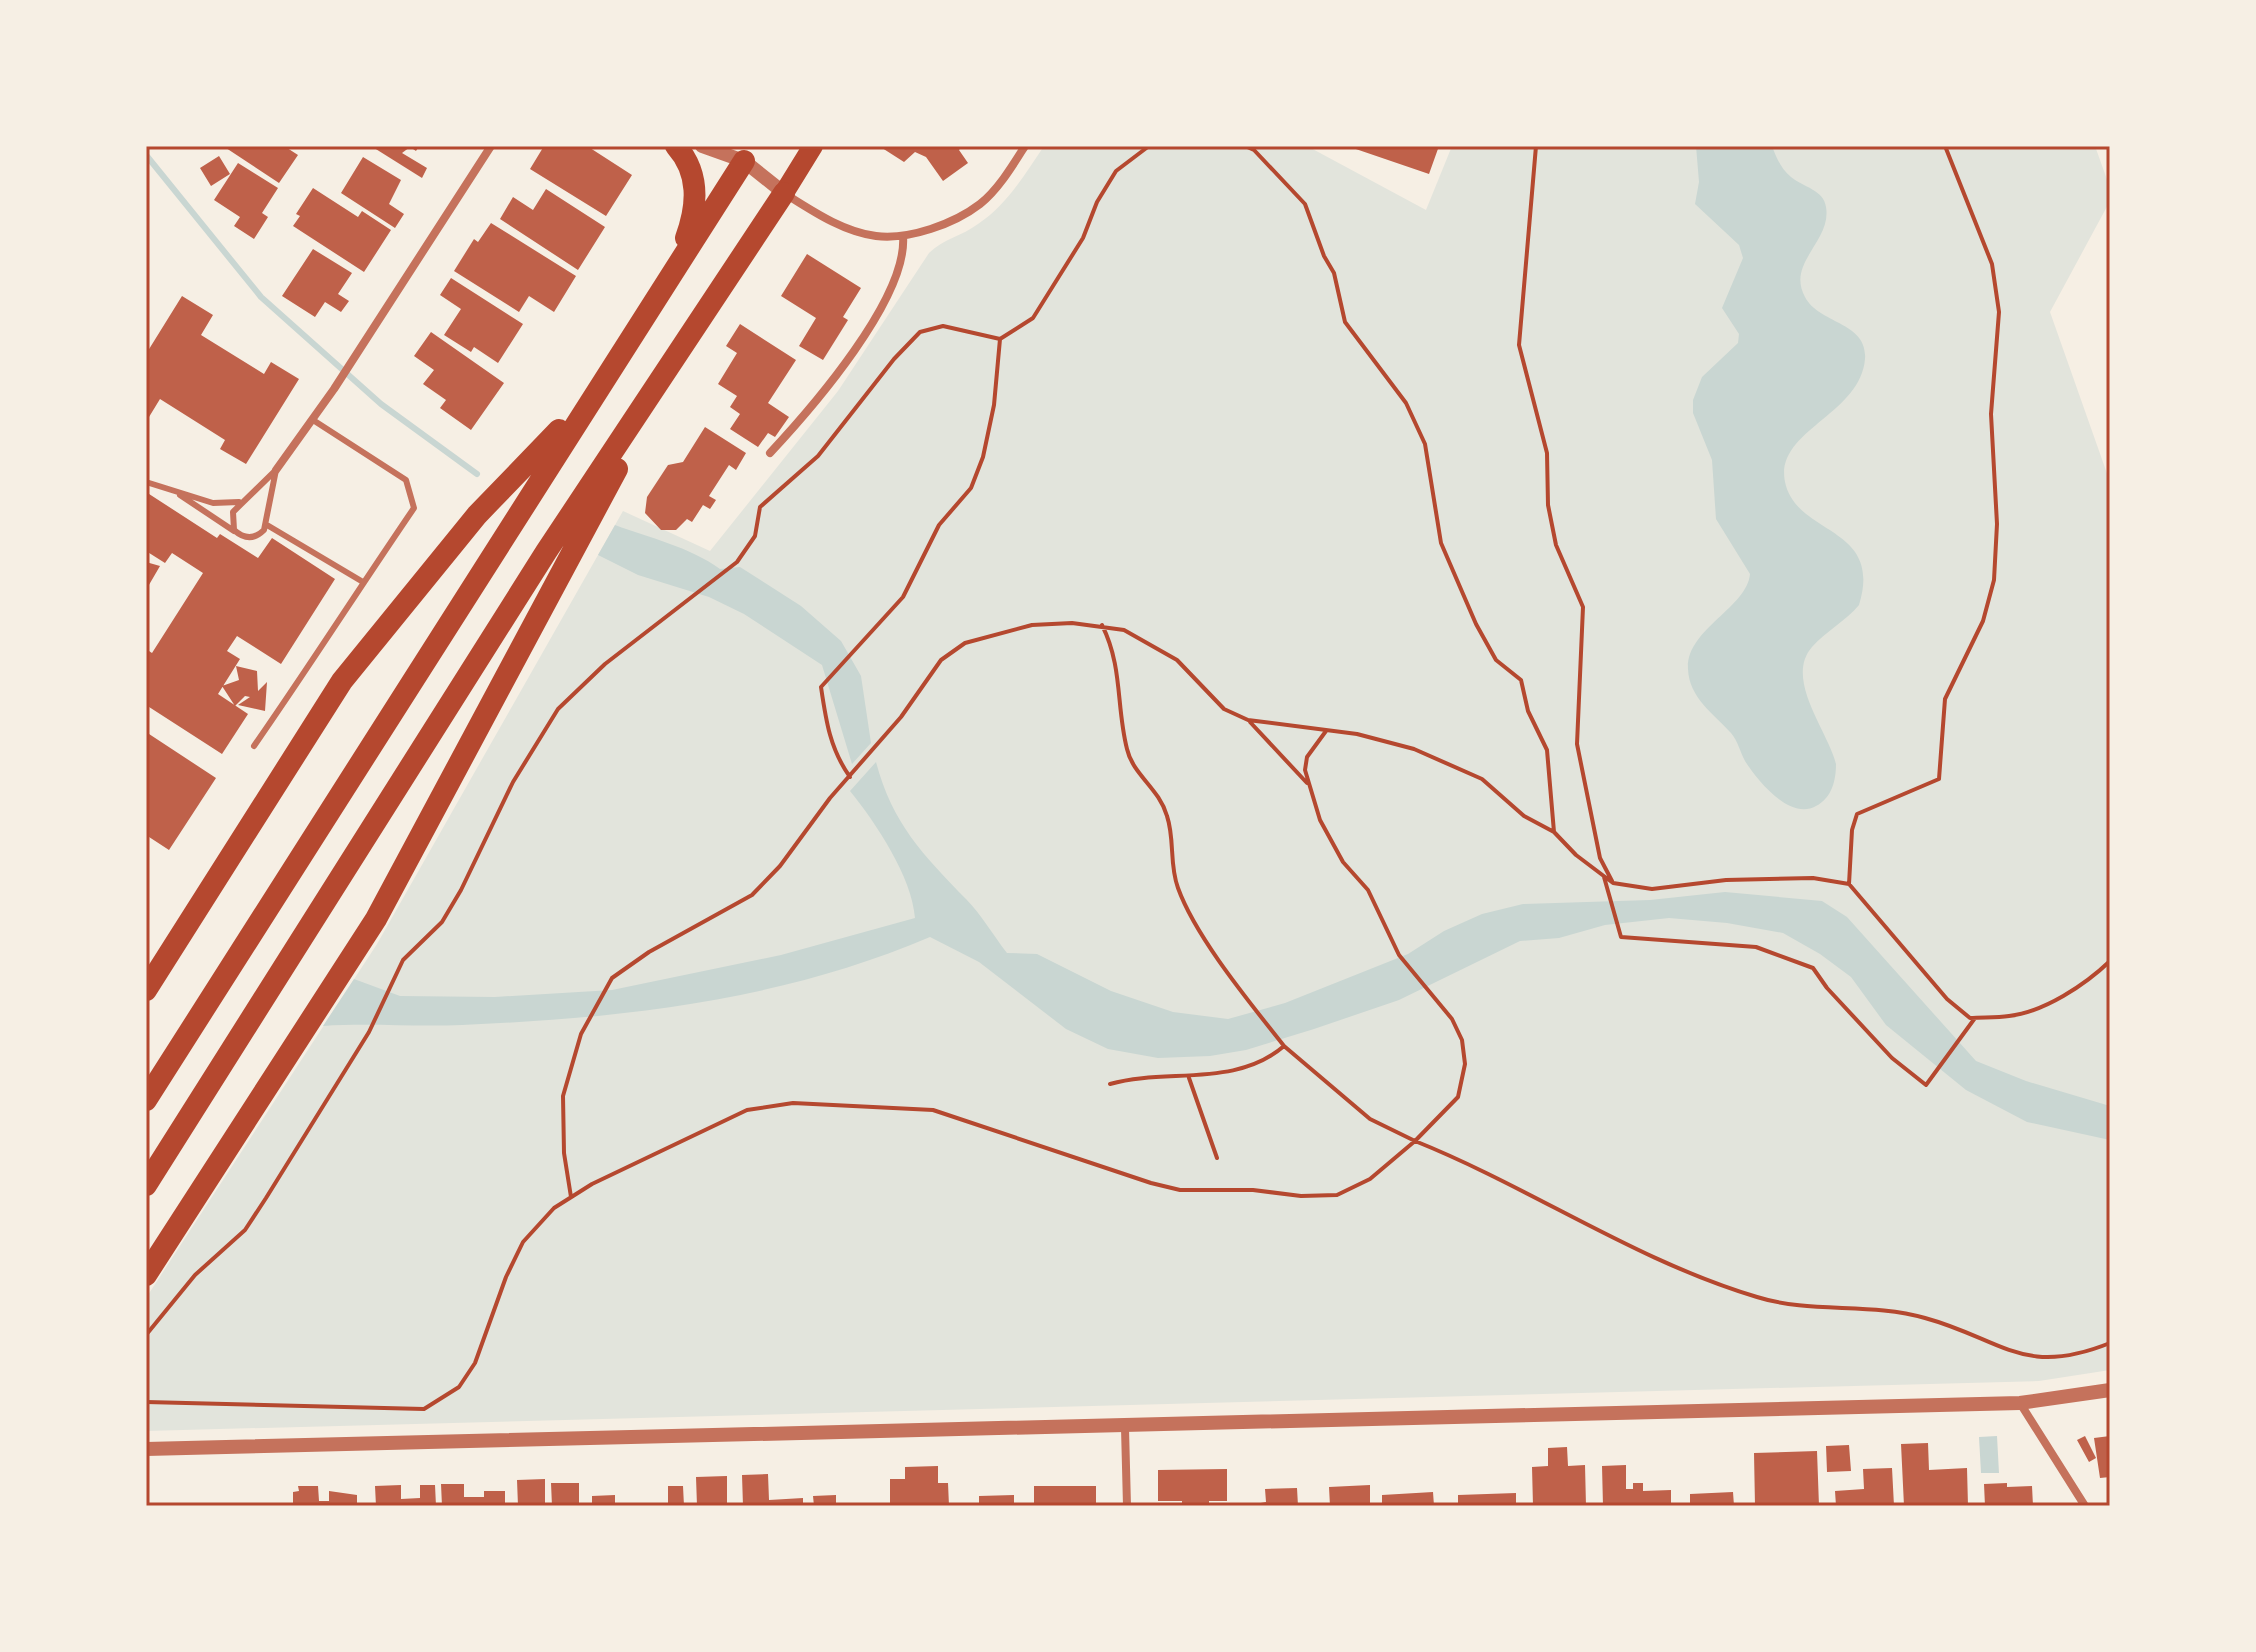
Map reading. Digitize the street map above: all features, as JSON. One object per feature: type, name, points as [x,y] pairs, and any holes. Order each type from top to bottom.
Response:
[{"type":"highway","points":[[674,269],[693,212],[694,177],[693,168],[676,146]]},
{"type":"highway","points":[[146,1185],[546,552],[813,146]]},
{"type":"highway","points":[[146,1100],[674,269],[745,151]]},
{"type":"highway","points":[[146,1275],[376,919],[679,353]]},
{"type":"highway","points":[[146,990],[342,681],[477,515],[593,394]]},
{"type":"street","points":[[276,470],[334,389],[491,146]]},
{"type":"street","points":[[702,146],[745,151],[784,193],[847,228],[875,236],[903,236],[955,218],[982,203],[1025,146]]},
{"type":"street","points":[[770,453],[826,388],[872,320],[897,277],[904,254],[903,236]]},
{"type":"street","points":[[146,1449],[1125,1428],[2020,1403],[2110,1390]]},
{"type":"street","points":[[2020,1403],[2085,1506]]},
{"type":"street","points":[[1125,1428],[1127,1506]]},
{"type":"lane","points":[[254,746],[337,628],[363,582],[414,508],[406,480],[313,420]]},
{"type":"lane","points":[[238,534],[232,524],[233,512],[276,470]]},
{"type":"lane","points":[[170,489],[238,534],[255,537],[267,525],[276,470]]},
{"type":"lane","points":[[146,482],[213,503],[232,503],[247,497]]},
{"type":"lane","points":[[267,525],[363,582]]},
{"type":"path","points":[[146,1335],[195,1275],[245,1230],[369,1032],[403,960],[448,911],[513,782],[558,709],[605,664],[737,562],[755,536],[760,507],[818,456],[894,359],[920,332],[943,326],[1000,339],[1033,318],[1083,238],[1116,171],[1149,146]]},
{"type":"path","points":[[1245,146],[1254,150],[1305,204],[1324,256],[1334,273],[1345,322],[1388,375],[1419,430],[1425,444],[1441,543],[1476,624],[1496,660],[1521,680],[1528,711],[1547,750],[1554,832]]},
{"type":"path","points":[[1536,146],[1519,345],[1547,453],[1548,505],[1556,545],[1583,607],[1577,744],[1600,858],[1613,883]]},
{"type":"path","points":[[1849,884],[1852,830],[1857,814],[1939,779],[1945,699],[1983,621],[1994,580],[1997,524],[1991,414],[1999,312],[1992,264],[1945,146]]},
{"type":"path","points":[[850,777],[837,759],[827,728],[821,687],[852,657],[903,597],[939,525],[971,488],[983,457],[994,405],[1000,339]]},
{"type":"path","points":[[571,1197],[564,1153],[563,1096],[581,1034],[606,986],[612,978],[649,952],[752,895],[780,866],[901,717],[941,660],[965,643],[1032,625],[1102,625],[1124,630],[1168,654],[1224,709],[1248,720],[1308,784]]},
{"type":"path","points":[[1102,625],[1114,650],[1127,751],[1137,771],[1154,786],[1168,817],[1171,863],[1179,891],[1248,1001],[1284,1046],[1370,1119],[1508,1183],[1580,1223],[1706,1281],[1761,1299],[1889,1310],[1927,1318],[2011,1353],[2050,1358],[2084,1354],[2110,1343]]},
{"type":"path","points":[[1248,720],[1268,720],[1357,734],[1451,763],[1482,779],[1524,816],[1554,832],[1613,883],[1652,889],[1726,880],[1813,878],[1849,884],[1947,999],[1970,1018],[2012,1016],[2059,997],[2095,976],[2110,961]]},
{"type":"path","points":[[146,1402],[424,1409],[459,1387],[475,1363],[506,1277],[523,1242],[554,1208],[747,1110],[793,1103],[933,1110],[1180,1190],[1337,1195],[1370,1179],[1415,1141],[1458,1097],[1465,1064],[1462,1040],[1452,1019],[1399,955],[1368,890],[1343,862],[1320,820],[1308,784],[1307,757],[1326,731]]},
{"type":"path","points":[[1604,876],[1621,937],[1756,947],[1813,968],[1827,988],[1892,1058],[1926,1085],[1975,1018]]},
{"type":"path","points":[[1110,1084],[1132,1078],[1189,1078],[1272,1056],[1284,1046]]},
{"type":"path","points":[[1189,1078],[1217,1158]]},
{"type":"shaded area","points":[[1044,146],[1307,146],[1426,210],[1452,146],[2095,146],[2110,188],[2110,201],[2050,312],[2110,482],[2110,1370],[2039,1381],[146,1431],[146,1298],[377,944],[623,511],[710,551],[838,391],[929,253],[972,228],[998,208]]},
{"type":"shaded area","points":[[1696,146],[1772,146],[1787,174],[1821,197],[1826,207],[1826,219],[1823,231],[1805,262],[1801,285],[1812,306],[1851,330],[1864,347],[1865,359],[1860,379],[1848,396],[1791,451],[1785,467],[1786,486],[1794,502],[1850,546],[1860,561],[1863,580],[1859,605],[1812,647],[1805,660],[1805,689],[1836,764],[1829,793],[1821,803],[1806,809],[1785,803],[1766,788],[1745,761],[1733,736],[1704,705],[1689,679],[1690,655],[1696,642],[1739,598],[1750,574],[1716,519],[1712,460],[1693,413],[1693,400],[1702,377],[1738,343],[1739,334],[1722,308],[1743,258],[1739,245],[1695,204],[1699,182]]},
{"type":"shaded area","points":[[615,525],[683,549],[720,569],[740,567],[801,606],[841,641],[861,676],[871,743],[852,764],[822,665],[744,614],[709,597],[638,575],[598,555]]},
{"type":"shaded area","points":[[876,762],[900,821],[936,868],[977,911],[1007,953],[1037,954],[1111,991],[1173,1012],[1228,1019],[1285,1003],[1408,954],[1444,931],[1482,914],[1523,904],[1650,900],[1725,892],[1822,901],[1847,917],[1976,1061],[2026,1081],[2110,1106],[2110,1140],[2027,1122],[1966,1090],[1886,1025],[1851,977],[1820,954],[1783,933],[1727,923],[1669,918],[1605,925],[1559,938],[1520,941],[1399,1000],[1246,1050],[1210,1056],[1158,1058],[1108,1049],[1066,1029],[979,962],[930,937],[816,977],[758,991],[641,1011],[522,1022],[323,1026],[354,979],[400,996],[495,997],[612,990],[781,955],[915,918],[900,868],[881,834],[850,791]]},
{"type":"shaded area","points":[[1997,1436],[1999,1473],[1981,1473],[1979,1437]]},
{"type":"building","points":[[223,146],[284,146],[298,155],[279,183]]},
{"type":"building","points":[[371,146],[419,146],[416,151],[410,147],[402,153],[427,168],[422,178]]},
{"type":"building","points":[[544,146],[587,146],[632,175],[606,216],[530,169]]},
{"type":"building","points":[[879,146],[962,146],[959,150],[968,163],[943,181],[926,157],[915,152],[904,162]]},
{"type":"building","points":[[1347,146],[1439,146],[1429,174]]},
{"type":"building","points":[[219,156],[230,174],[211,186],[200,168]]},
{"type":"building","points":[[363,157],[401,180],[389,204],[404,214],[395,228],[341,193]]},
{"type":"building","points":[[238,163],[278,188],[262,213],[268,217],[254,239],[234,226],[240,217],[214,200]]},
{"type":"building","points":[[313,188],[358,217],[362,211],[391,230],[364,272],[293,226],[300,216],[296,214]]},
{"type":"building","points":[[546,189],[605,227],[578,270],[500,219],[513,197],[533,210]]},
{"type":"building","points":[[491,223],[576,276],[554,312],[529,296],[519,312],[454,271],[474,239],[478,242]]},
{"type":"building","points":[[313,249],[352,273],[338,294],[349,301],[341,312],[325,302],[315,317],[282,296]]},
{"type":"building","points":[[807,254],[861,288],[843,317],[848,320],[823,360],[799,346],[816,318],[781,296]]},
{"type":"building","points":[[451,278],[523,324],[498,363],[474,347],[471,352],[444,335],[461,309],[440,295]]},
{"type":"building","points":[[182,296],[213,315],[201,335],[264,374],[271,362],[299,379],[246,464],[220,449],[225,440],[160,399],[149,417],[146,416],[146,354]]},
{"type":"building","points":[[740,324],[796,360],[768,403],[789,417],[775,437],[768,433],[758,447],[730,429],[740,414],[730,407],[737,396],[718,384],[737,353],[726,346]]},
{"type":"building","points":[[431,332],[504,383],[471,430],[440,408],[446,400],[423,384],[434,370],[414,356]]},
{"type":"building","points":[[705,427],[746,453],[736,470],[729,465],[709,496],[716,500],[710,509],[703,505],[692,522],[687,519],[676,530],[661,530],[645,513],[647,497],[668,465],[683,462]]},
{"type":"building","points":[[146,492],[217,538],[220,534],[258,558],[272,538],[335,579],[281,664],[237,636],[227,651],[240,659],[218,694],[248,714],[222,754],[146,705],[146,649],[152,653],[203,573],[172,553],[165,563],[146,551]]},
{"type":"building","points":[[146,562],[160,566],[146,590]]},
{"type":"building","points":[[236,666],[257,671],[258,691],[267,682],[265,711],[238,705],[250,697],[245,696],[235,706],[222,686],[239,680]]},
{"type":"building","points":[[146,732],[216,778],[169,850],[146,835]]},
{"type":"building","points":[[2085,1436],[2096,1458],[2089,1462],[2077,1440]]},
{"type":"building","points":[[2110,1436],[2110,1477],[2100,1478],[2094,1438]]},
{"type":"building","points":[[1928,1443],[1929,1470],[1967,1468],[1968,1506],[1904,1506],[1901,1444]]},
{"type":"building","points":[[1849,1445],[1851,1471],[1827,1472],[1826,1446]]},
{"type":"building","points":[[1567,1447],[1568,1466],[1585,1465],[1586,1506],[1533,1506],[1532,1467],[1548,1466],[1548,1448]]},
{"type":"building","points":[[1817,1451],[1819,1506],[1755,1506],[1754,1453]]},
{"type":"building","points":[[1626,1465],[1626,1489],[1633,1489],[1633,1483],[1643,1483],[1643,1491],[1671,1490],[1671,1506],[1603,1506],[1602,1466]]},
{"type":"building","points":[[938,1466],[938,1483],[948,1483],[949,1506],[890,1506],[890,1479],[905,1479],[905,1467]]},
{"type":"building","points":[[1892,1468],[1894,1506],[1836,1506],[1835,1491],[1864,1489],[1863,1469]]},
{"type":"building","points":[[1227,1469],[1227,1501],[1209,1501],[1209,1506],[1182,1506],[1182,1501],[1158,1501],[1158,1470]]},
{"type":"building","points":[[768,1474],[769,1500],[803,1498],[803,1506],[743,1506],[742,1475]]},
{"type":"building","points":[[727,1476],[727,1506],[697,1506],[696,1477]]},
{"type":"building","points":[[545,1479],[545,1506],[518,1506],[517,1480]]},
{"type":"building","points":[[551,1483],[579,1483],[579,1506],[552,1506]]},
{"type":"building","points":[[2007,1483],[2007,1487],[2032,1486],[2033,1506],[1985,1506],[1984,1484]]},
{"type":"building","points":[[441,1484],[464,1484],[464,1497],[484,1497],[484,1491],[505,1491],[505,1506],[442,1506]]},
{"type":"building","points":[[401,1485],[401,1499],[420,1498],[420,1485],[435,1485],[436,1506],[376,1506],[375,1486]]},
{"type":"building","points":[[1370,1485],[1370,1506],[1330,1506],[1329,1487]]},
{"type":"building","points":[[298,1486],[318,1486],[319,1501],[329,1501],[329,1491],[357,1495],[357,1506],[293,1506],[293,1492],[299,1491]]},
{"type":"building","points":[[668,1486],[683,1486],[684,1506],[668,1506]]},
{"type":"building","points":[[1034,1486],[1096,1486],[1096,1506],[1034,1506]]},
{"type":"building","points":[[1297,1488],[1298,1506],[1244,1506],[1266,1502],[1265,1489]]},
{"type":"building","points":[[1433,1492],[1434,1506],[1382,1506],[1382,1495]]},
{"type":"building","points":[[1733,1492],[1734,1506],[1690,1506],[1690,1494]]},
{"type":"building","points":[[1516,1493],[1516,1506],[1458,1506],[1458,1495]]},
{"type":"building","points":[[615,1495],[615,1506],[592,1506],[592,1496]]},
{"type":"building","points":[[836,1495],[836,1506],[814,1506],[813,1496]]},
{"type":"building","points":[[1014,1495],[1014,1506],[979,1506],[979,1496]]},
{"type":"waterway","points":[[146,155],[261,297],[381,404],[477,474]]}]
